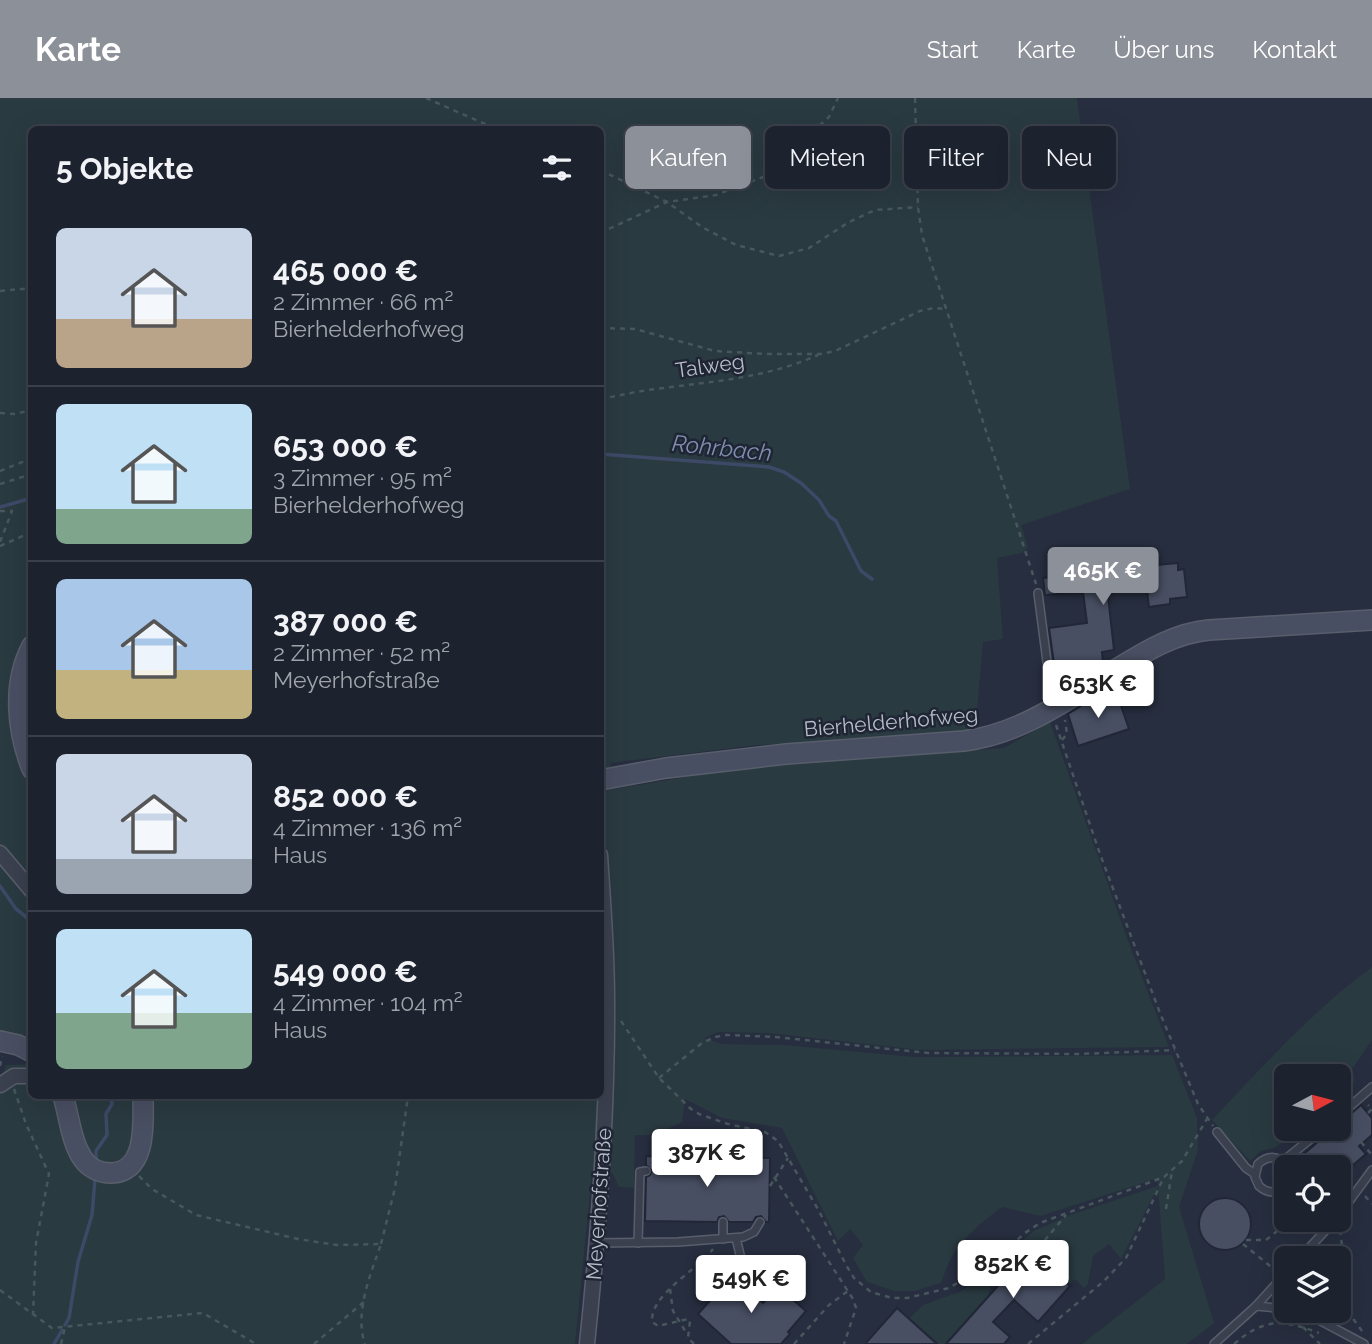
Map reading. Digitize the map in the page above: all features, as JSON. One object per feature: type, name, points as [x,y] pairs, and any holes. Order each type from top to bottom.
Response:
[{"type":"street","name":"Bierhelderhofweg","points":[[604,779],[666,768],[751,758],[972,740],[1004,732],[1060,708],[1160,644],[1191,632],[1372,620]]},
{"type":"street","points":[[28,655],[24,664],[19,702],[22,738],[28,757]]},
{"type":"street","points":[[0,853],[28,886]]},
{"type":"street","name":"Meyerhofstraße","points":[[587,1344],[605,1120],[607,1010],[604,944]]},
{"type":"street","points":[[0,1041],[28,1050]]},
{"type":"street","points":[[3,1082],[18,1075],[28,1076]]},
{"type":"street","points":[[64,1099],[80,1154],[88,1165],[102,1172],[112,1173],[132,1164],[141,1146],[143,1099]]},
{"type":"lane","points":[[1038,593],[1049,677],[1060,708]]},
{"type":"lane","points":[[1351,1105],[1372,1087]]},
{"type":"lane","points":[[1217,1132],[1246,1168],[1255,1174]]},
{"type":"lane","points":[[1295,1155],[1310,1141]]},
{"type":"lane","points":[[1274,1158],[1258,1164],[1255,1174],[1259,1186],[1268,1192],[1274,1191]]},
{"type":"lane","points":[[1351,1199],[1372,1170]]},
{"type":"lane","points":[[638,1243],[642,1206],[640,1172],[646,1171]]},
{"type":"lane","points":[[719,1239],[723,1222]]},
{"type":"lane","points":[[597,1242],[638,1243],[736,1238],[750,1235],[760,1222]]},
{"type":"lane","points":[[1311,1246],[1324,1232]]},
{"type":"lane","points":[[736,1238],[743,1267],[771,1294]]},
{"type":"lane","points":[[1214,1344],[1274,1286]]},
{"type":"lane","points":[[1256,1306],[1274,1308]]},
{"type":"lane","points":[[1325,1323],[1364,1344]]},
{"type":"path","points":[[426,98],[490,126]]},
{"type":"path","points":[[604,231],[667,202],[716,195],[763,177],[828,117],[838,98]]},
{"type":"path","points":[[915,98],[918,207],[922,235],[1038,593]]},
{"type":"path","points":[[604,172],[667,202],[702,227],[736,245],[779,256],[809,248],[849,222],[875,210],[918,207]]},
{"type":"path","points":[[0,290],[28,288]]},
{"type":"path","name":"Talweg","points":[[604,398],[785,369],[835,351],[920,311],[944,309]]},
{"type":"path","points":[[604,328],[635,329],[715,351],[821,354]]},
{"type":"path","points":[[0,413],[28,411]]},
{"type":"path","points":[[0,471],[28,460]]},
{"type":"path","points":[[0,484],[28,475]]},
{"type":"path","points":[[0,511],[12,511],[0,544]]},
{"type":"path","points":[[0,544],[28,534]]},
{"type":"path","points":[[1060,708],[1062,740],[1128,930],[1175,1050],[1207,1119],[1217,1132]]},
{"type":"path","points":[[1060,708],[1067,734],[1062,740]]},
{"type":"path","points":[[607,1010],[620,1019],[659,1078],[699,1114],[771,1135],[778,1141],[854,1278],[871,1292],[892,1298],[923,1296],[949,1288],[992,1262],[1032,1228],[1164,1177],[1182,1161],[1207,1119]]},
{"type":"path","points":[[659,1078],[702,1043],[727,1035],[776,1037],[928,1053],[1042,1055],[1175,1050]]},
{"type":"path","points":[[3,1082],[18,1094],[26,1124],[49,1174],[36,1243],[33,1315]]},
{"type":"path","points":[[365,1344],[361,1327],[365,1301],[395,1188],[408,1099]]},
{"type":"path","points":[[1362,1142],[1372,1155]]},
{"type":"path","points":[[770,1186],[788,1158]]},
{"type":"path","points":[[132,1164],[141,1179],[152,1189],[196,1215],[298,1240],[337,1245],[381,1244]]},
{"type":"path","points":[[1166,1209],[1172,1171]]},
{"type":"path","points":[[774,1177],[848,1291],[856,1308],[844,1344]]},
{"type":"path","points":[[1028,1344],[1104,1281],[1124,1260],[1164,1177]]},
{"type":"path","points":[[1019,1271],[1068,1212]]},
{"type":"path","points":[[1274,1267],[1244,1242],[1266,1240],[1276,1232]]},
{"type":"path","points":[[1339,1232],[1351,1312],[1356,1324],[1366,1335]]},
{"type":"path","points":[[688,1340],[689,1320],[657,1326],[651,1320],[670,1289],[710,1254],[719,1239]]},
{"type":"path","points":[[670,1289],[673,1311],[688,1340],[694,1344]]},
{"type":"path","points":[[0,1290],[52,1328],[203,1313],[256,1344]]},
{"type":"path","points":[[794,1344],[829,1305],[848,1291]]},
{"type":"path","points":[[314,1344],[365,1301]]},
{"type":"path","points":[[1234,1344],[1259,1325],[1302,1326],[1324,1334]]},
{"type":"path","points":[[1302,1326],[1320,1344]]},
{"type":"path","points":[[61,1344],[65,1327]]},
{"type":"shaded area","points":[[0,98],[1077,98],[1081,126],[1022,126],[1022,189],[1089,189],[1130,489],[1021,525],[1028,547],[1022,553],[997,558],[1003,639],[983,642],[977,710],[972,731],[757,745],[610,763],[615,789],[751,766],[1004,748],[1050,722],[1169,1047],[919,1050],[769,1033],[718,1032],[704,1038],[722,1044],[784,1045],[915,1057],[1172,1055],[1197,1118],[1198,1150],[1179,1207],[1214,1323],[1187,1344],[1082,1344],[1165,1279],[1158,1187],[1121,1259],[1109,1244],[1093,1256],[1088,1284],[1084,1288],[1075,1279],[1069,1284],[1026,1246],[992,1284],[988,1295],[944,1344],[939,1344],[910,1318],[923,1305],[962,1291],[1034,1231],[1070,1215],[1158,1186],[1158,1178],[1041,1216],[1002,1207],[964,1240],[951,1258],[941,1283],[915,1291],[894,1291],[867,1282],[853,1258],[863,1245],[850,1229],[838,1241],[782,1128],[722,1118],[685,1099],[682,1122],[655,1135],[635,1135],[634,1188],[619,1187],[613,1174],[592,1173],[575,1344],[0,1344],[0,1086],[5,1065],[28,1064],[28,1099],[604,1099],[604,126],[28,126],[28,1059],[0,1035]]},
{"type":"shaded area","points":[[1372,967],[1372,1040],[1352,1069],[1355,1081],[1351,1085],[1351,1064],[1274,1064],[1274,1141],[1284,1141],[1260,1152],[1250,1161],[1212,1120],[1308,1021]]},
{"type":"building","points":[[1068,558],[1069,573],[1178,563],[1178,570],[1184,569],[1187,597],[1170,599],[1170,604],[1149,607],[1146,583],[1107,587],[1114,650],[1102,652],[1103,663],[1099,666],[1055,671],[1049,628],[1087,623],[1083,592],[1045,595],[1043,578],[1052,577],[1050,559]]},
{"type":"building","points":[[1111,694],[1112,699],[1118,697],[1129,729],[1078,746],[1068,714],[1089,701]]},
{"type":"building","points":[[1361,1105],[1372,1118],[1372,1135],[1359,1146],[1366,1154],[1351,1167],[1351,1155],[1303,1155],[1319,1141],[1351,1141],[1351,1114]]},
{"type":"building","points":[[646,1156],[770,1158],[769,1222],[761,1216],[756,1217],[753,1222],[729,1222],[724,1216],[719,1217],[717,1222],[645,1221],[646,1177],[652,1171],[646,1165]]},
{"type":"building","points":[[1225,1198],[1235,1200],[1243,1206],[1249,1214],[1249,1234],[1243,1242],[1235,1248],[1225,1250],[1215,1248],[1207,1242],[1201,1234],[1199,1224],[1201,1214],[1207,1206],[1215,1200]]},
{"type":"building","points":[[1026,1247],[1070,1286],[1038,1322],[1014,1300],[993,1322],[1010,1337],[1004,1344],[946,1344],[998,1286],[994,1283]]},
{"type":"building","points":[[732,1276],[763,1303],[767,1299],[776,1298],[777,1286],[806,1311],[781,1344],[731,1344],[698,1314]]},
{"type":"building","points":[[897,1308],[937,1344],[865,1344]]},
{"type":"waterway","name":"Rohrbach","points":[[604,454],[769,467],[784,472],[819,500],[829,516],[836,521],[861,571],[872,579]]},
{"type":"waterway","name":"Rohrbach","points":[[0,507],[28,499]]},
{"type":"waterway","points":[[0,886],[16,909],[28,919]]},
{"type":"waterway","points":[[96,1161],[96,1151],[107,1135],[106,1114],[112,1104],[111,1099]]},
{"type":"waterway","points":[[65,1325],[69,1318],[78,1262],[92,1215],[95,1179]]},
{"type":"waterway","points":[[54,1344],[62,1330]]}]
